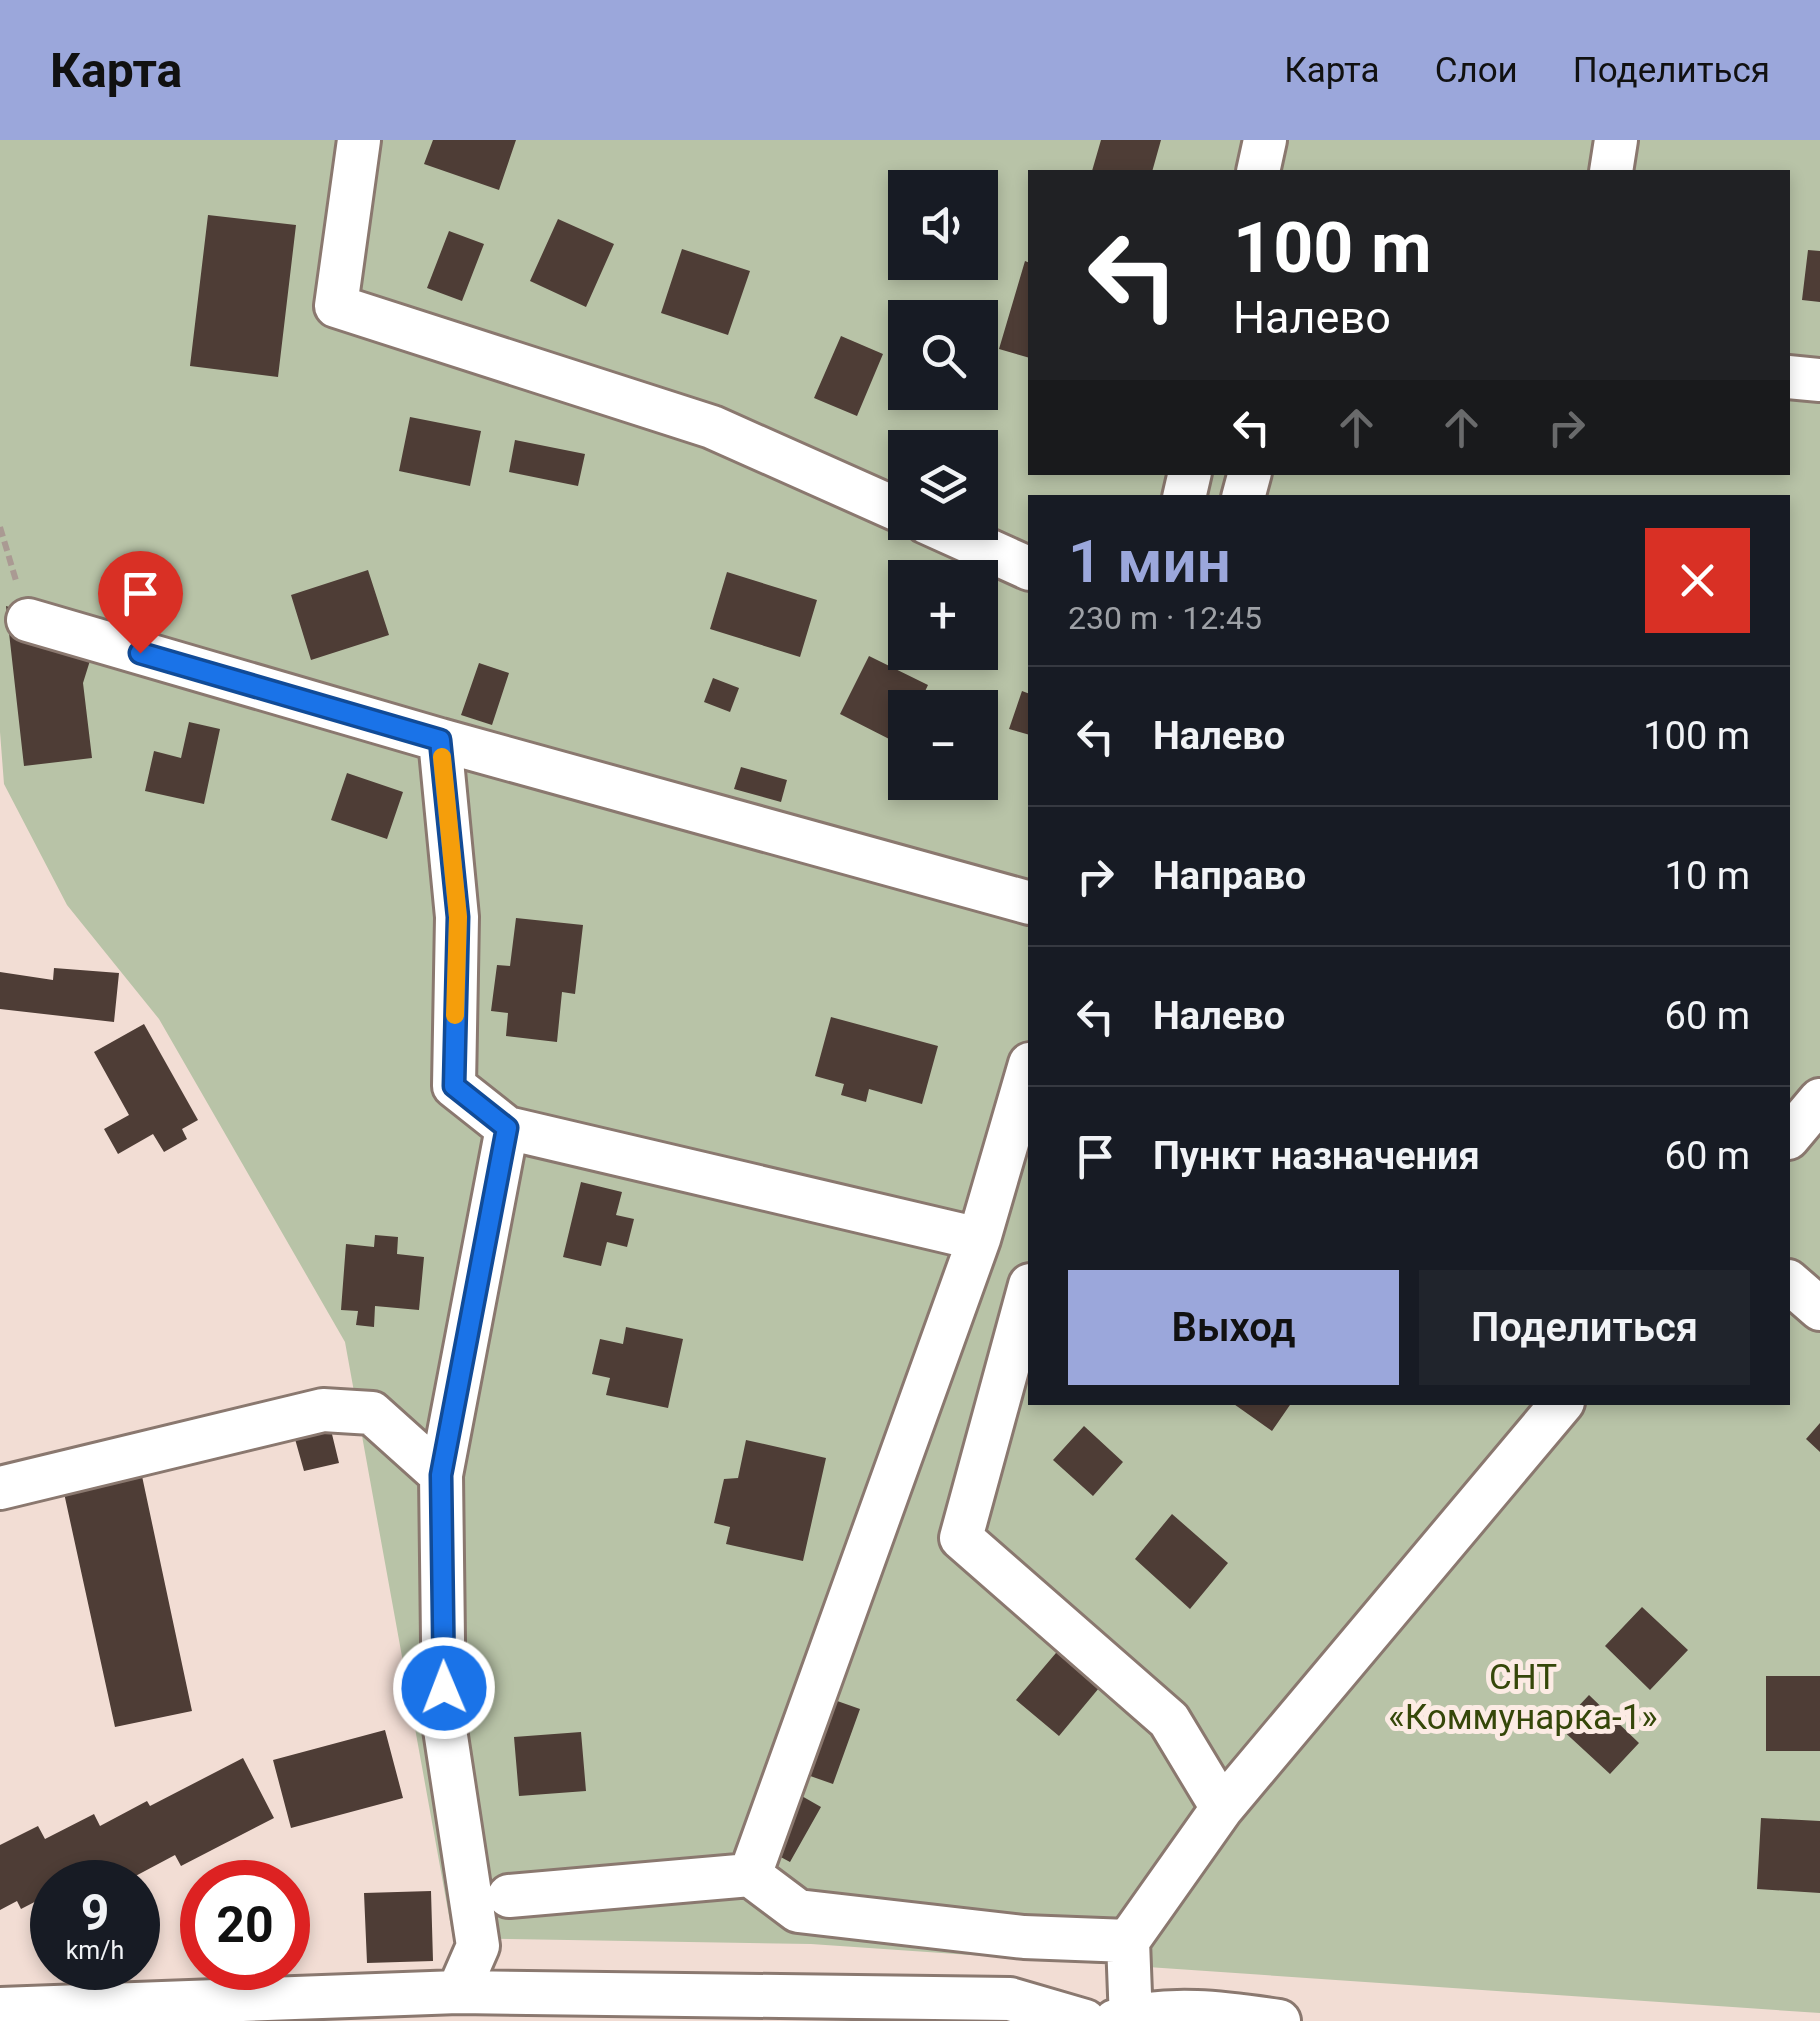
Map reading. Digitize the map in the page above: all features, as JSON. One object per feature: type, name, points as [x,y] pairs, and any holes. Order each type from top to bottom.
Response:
[{"type":"street","points":[[359,140],[336,306],[712,427],[888,505]]},
{"type":"street","points":[[1258,170],[1265,140]]},
{"type":"street","points":[[1611,170],[1616,140]]},
{"type":"street","points":[[1790,378],[1820,380]]},
{"type":"street","points":[[966,540],[1028,568]]},
{"type":"street","points":[[28,620],[440,740],[1028,902]]},
{"type":"street","points":[[440,740],[458,917],[454,1086],[507,1128],[980,1239]]},
{"type":"street","points":[[750,1875],[980,1239],[1028,1071]]},
{"type":"street","points":[[1790,1136],[1820,1100]]},
{"type":"street","points":[[458,1992],[478,1946],[444,1723],[441,1475],[507,1128]]},
{"type":"street","points":[[1790,1283],[1820,1309]]},
{"type":"street","points":[[1028,1292],[961,1538],[1170,1720],[1222,1808]]},
{"type":"street","points":[[1279,2021],[1218,2011],[1126,2019],[1128,1941],[1222,1808],[1560,1405]]},
{"type":"street","points":[[0,1488],[323,1410],[372,1414],[441,1475]]},
{"type":"street","points":[[509,1896],[750,1875],[798,1911],[1024,1937],[1128,1941]]},
{"type":"street","points":[[0,2009],[458,1992],[1010,1999],[1085,2021]]},
{"type":"path","points":[[0,527],[28,620]]},
{"type":"green space","name":"СНТ «Коммунарка-1»","points":[[0,140],[1820,140],[1820,2013],[811,1944],[453,1938],[345,1342],[159,1019],[67,905],[4,784],[0,732]]},
{"type":"building","points":[[433,140],[516,140],[499,190],[424,164]]},
{"type":"building","points":[[1101,140],[1161,140],[1153,170],[1092,170]]},
{"type":"building","points":[[208,215],[296,225],[278,377],[190,366]]},
{"type":"building","points":[[558,219],[614,244],[586,307],[530,281]]},
{"type":"building","points":[[449,231],[484,244],[462,301],[427,288]]},
{"type":"building","points":[[682,249],[750,271],[728,335],[661,313]]},
{"type":"building","points":[[1808,250],[1820,251],[1820,302],[1802,300]]},
{"type":"building","points":[[1025,261],[1028,357],[999,349]]},
{"type":"building","points":[[841,336],[883,354],[857,416],[814,398]]},
{"type":"building","points":[[410,417],[481,431],[470,486],[399,471]]},
{"type":"building","points":[[515,440],[585,454],[578,486],[509,472]]},
{"type":"building","points":[[368,570],[389,635],[311,660],[291,595]]},
{"type":"building","points":[[727,572],[817,600],[800,657],[710,629]]},
{"type":"building","points":[[6,606],[98,635],[83,683],[92,758],[24,766]]},
{"type":"building","points":[[869,656],[888,665],[888,670],[897,670],[928,685],[926,690],[888,690],[888,738],[840,714]]},
{"type":"building","points":[[479,663],[509,673],[492,725],[461,715]]},
{"type":"building","points":[[713,678],[739,688],[730,712],[704,702]]},
{"type":"building","points":[[1022,691],[1028,693],[1028,734],[1009,729]]},
{"type":"building","points":[[189,722],[220,729],[204,804],[145,791],[154,751],[181,758]]},
{"type":"building","points":[[741,767],[787,780],[781,802],[734,789]]},
{"type":"building","points":[[347,773],[403,792],[387,839],[331,820]]},
{"type":"building","points":[[516,918],[583,925],[575,994],[562,992],[557,1042],[506,1036],[508,1013],[491,1011],[497,965],[510,966]]},
{"type":"building","points":[[54,968],[119,973],[114,1022],[0,1009],[0,972],[53,980]]},
{"type":"building","points":[[831,1017],[938,1046],[922,1104],[869,1089],[866,1102],[841,1095],[844,1084],[815,1076]]},
{"type":"building","points":[[144,1024],[198,1120],[182,1129],[187,1139],[164,1152],[153,1134],[118,1154],[104,1129],[129,1115],[94,1052]]},
{"type":"building","points":[[581,1182],[622,1192],[616,1215],[634,1219],[627,1247],[607,1242],[601,1266],[563,1257]]},
{"type":"building","points":[[375,1235],[398,1237],[397,1254],[424,1257],[419,1310],[375,1306],[374,1327],[356,1325],[358,1311],[341,1310],[346,1244],[374,1247]]},
{"type":"building","points":[[626,1327],[683,1339],[668,1408],[606,1395],[610,1378],[592,1374],[600,1339],[623,1344]]},
{"type":"building","points":[[1235,1405],[1290,1405],[1272,1431]]},
{"type":"building","points":[[1820,1423],[1820,1452],[1806,1439]]},
{"type":"building","points":[[1084,1426],[1123,1462],[1093,1496],[1053,1460]]},
{"type":"building","points":[[331,1430],[339,1463],[304,1471],[295,1439]]},
{"type":"building","points":[[746,1440],[826,1458],[803,1561],[726,1544],[730,1527],[714,1523],[724,1479],[738,1478]]},
{"type":"building","points":[[142,1476],[192,1711],[115,1727],[64,1493]]},
{"type":"building","points":[[1172,1514],[1228,1563],[1190,1609],[1135,1559]]},
{"type":"building","points":[[1642,1607],[1688,1650],[1650,1690],[1605,1646]]},
{"type":"building","points":[[1067,1640],[1109,1676],[1059,1736],[1016,1700]]},
{"type":"building","points":[[1766,1676],[1820,1676],[1820,1751],[1766,1751]]},
{"type":"building","points":[[1589,1695],[1639,1743],[1610,1774],[1559,1727]]},
{"type":"building","points":[[823,1696],[860,1709],[833,1784],[796,1771]]},
{"type":"building","points":[[385,1730],[403,1798],[291,1828],[273,1760]]},
{"type":"building","points":[[581,1732],[586,1791],[519,1796],[514,1737]]},
{"type":"building","points":[[243,1758],[274,1818],[193,1860],[180,1860],[180,1864],[175,1855],[160,1863],[30,1860],[30,1904],[21,1909],[17,1901],[0,1910],[0,1845],[38,1826],[45,1839],[94,1814],[100,1826],[147,1801],[150,1806]]},
{"type":"building","points":[[793,1791],[821,1807],[790,1862],[762,1847]]},
{"type":"building","points":[[1761,1818],[1820,1821],[1820,1893],[1757,1889]]},
{"type":"building","points":[[431,1891],[433,1961],[367,1963],[364,1893]]},
{"type":"slow traffic","points":[[442,757],[458,917],[455,1015]]},
{"type":"route","points":[[140,653],[440,740],[458,917],[454,1086],[507,1128],[441,1475],[444,1688]]}]
